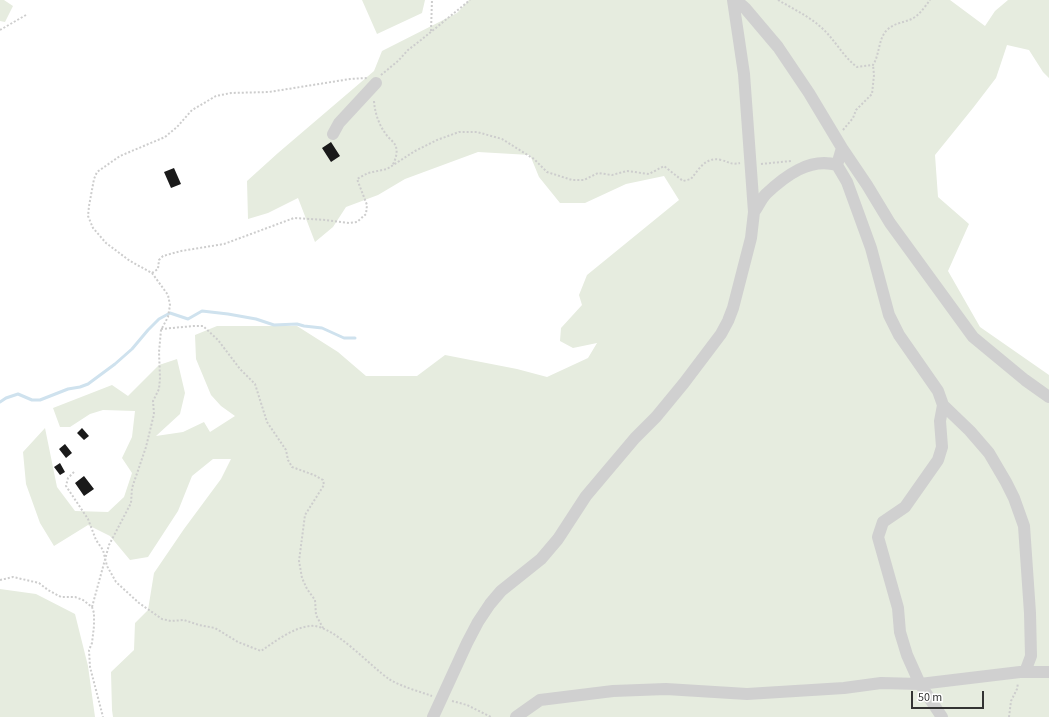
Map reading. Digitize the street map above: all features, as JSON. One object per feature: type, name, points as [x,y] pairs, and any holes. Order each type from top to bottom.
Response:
[{"type":"street","points":[[735,0],[745,8],[778,47],[890,223],[973,338],[1025,380],[1049,397]]},
{"type":"street","points":[[433,717],[467,643],[490,604],[501,591],[541,559],[558,539],[586,496],[634,438],[656,417],[684,383],[721,334],[728,321],[733,308],[751,238],[754,212],[744,74],[735,0]]},
{"type":"street","points":[[333,134],[339,123],[377,81]]},
{"type":"street","points":[[837,165],[842,148]]},
{"type":"street","points":[[754,212],[765,195],[783,180],[801,168],[828,162],[837,165],[847,182],[870,248],[889,315],[899,335],[938,391],[944,405],[989,452],[1014,498],[1024,526],[1030,613],[1031,656],[1023,672]]},
{"type":"street","points":[[942,717],[920,684],[907,655],[900,632],[898,608],[878,537],[883,522],[905,507],[938,460],[942,447],[940,421],[944,405]]},
{"type":"street","points":[[516,717],[540,700],[613,691],[666,689],[747,694],[844,688],[881,683],[920,684],[1023,672],[1049,672]]},
{"type":"path","points":[[431,32],[432,0]]},
{"type":"path","points":[[392,166],[397,151],[396,146],[385,132],[375,111],[373,92],[377,81],[408,50],[470,0]]},
{"type":"path","points":[[778,0],[818,25],[827,33],[851,63],[857,67],[873,65]]},
{"type":"path","points":[[842,148],[841,132],[853,118],[856,110],[872,94],[874,75],[873,65],[878,58],[881,40],[886,30],[894,24],[917,17],[930,0]]},
{"type":"path","points":[[0,30],[26,15]]},
{"type":"path","points":[[103,717],[90,667],[89,650],[92,643],[94,626],[94,613],[92,607],[110,545],[131,504],[132,488],[140,467],[154,414],[153,401],[159,389],[159,352],[161,330],[168,317],[170,305],[168,295],[152,273],[130,261],[106,243],[93,228],[88,216],[94,179],[98,172],[120,156],[165,137],[177,127],[192,110],[216,96],[231,93],[269,92],[350,79],[377,81]]},
{"type":"path","points":[[152,273],[158,268],[159,260],[162,256],[181,251],[224,244],[294,218],[349,223],[357,222],[366,214],[367,205],[357,179],[368,173],[386,170],[415,151],[459,132],[477,132],[502,139],[534,159],[547,172],[572,180],[584,180],[598,173],[612,175],[627,171],[649,174],[664,166],[683,181],[691,180],[704,163],[711,159],[721,160],[732,165],[751,162],[757,164],[790,161],[805,167]]},
{"type":"path","points":[[161,330],[203,326],[218,340],[240,369],[255,384],[267,422],[286,450],[288,460],[292,467],[314,475],[322,480],[324,485],[305,515],[299,561],[302,578],[307,589],[315,600],[316,615],[323,628]]},
{"type":"path","points":[[74,472],[68,478],[66,486],[88,519],[96,540],[103,550],[105,559],[116,582],[139,603],[162,619],[171,621],[184,620],[215,628],[238,642],[261,651],[276,640],[298,629],[311,625],[323,628],[345,641],[390,680],[441,699],[467,705],[491,717]]},
{"type":"path","points":[[0,580],[13,577],[34,581],[62,597],[76,597],[92,607]]},
{"type":"path","points":[[1009,717],[1011,701],[1017,689],[1018,679],[1023,672]]},
{"type":"shaded area","points":[[0,0],[4,0],[13,6],[5,22],[0,21]]},
{"type":"shaded area","points":[[362,0],[425,0],[422,13],[377,34]]},
{"type":"shaded area","points":[[469,0],[950,0],[985,26],[995,11],[1008,0],[1049,0],[1049,78],[1043,72],[1029,50],[1007,45],[996,78],[935,155],[938,197],[969,224],[948,271],[980,327],[1049,375],[1049,717],[113,717],[111,672],[134,650],[135,623],[148,610],[154,573],[221,479],[231,459],[213,459],[192,476],[178,511],[148,557],[130,560],[110,536],[88,525],[54,546],[40,523],[26,484],[23,452],[45,428],[57,487],[75,511],[108,512],[124,497],[132,473],[122,458],[132,437],[135,411],[103,410],[90,414],[70,427],[60,427],[53,408],[112,385],[128,396],[159,365],[177,359],[185,393],[180,414],[156,436],[183,432],[204,422],[210,432],[235,416],[221,406],[211,395],[196,359],[195,335],[217,326],[297,326],[338,352],[366,376],[417,376],[445,355],[517,369],[547,377],[588,358],[597,343],[573,348],[560,341],[561,328],[582,305],[579,295],[587,275],[679,200],[664,176],[626,184],[585,203],[560,203],[539,177],[530,155],[478,152],[405,179],[378,195],[346,207],[333,227],[315,242],[298,198],[268,213],[248,219],[247,181],[374,71],[382,51],[457,13]]},
{"type":"shaded area","points":[[0,589],[36,594],[75,614],[88,666],[95,717],[0,717]]},
{"type":"building","points":[[331,142],[340,156],[331,162],[322,148]]},
{"type":"building","points":[[174,168],[181,184],[171,188],[164,172]]},
{"type":"building","points":[[82,428],[89,436],[84,440],[77,433]]},
{"type":"building","points":[[65,444],[72,453],[66,458],[59,449]]},
{"type":"building","points":[[60,463],[65,472],[60,475],[54,467]]},
{"type":"building","points":[[84,476],[94,489],[84,496],[75,483]]},
{"type":"waterway","points":[[0,402],[6,398],[18,394],[32,400],[40,400],[68,389],[88,384],[132,349],[159,319],[170,313],[188,319],[202,311],[228,314],[256,319],[274,325],[297,324],[322,328],[344,338],[355,338]]}]
